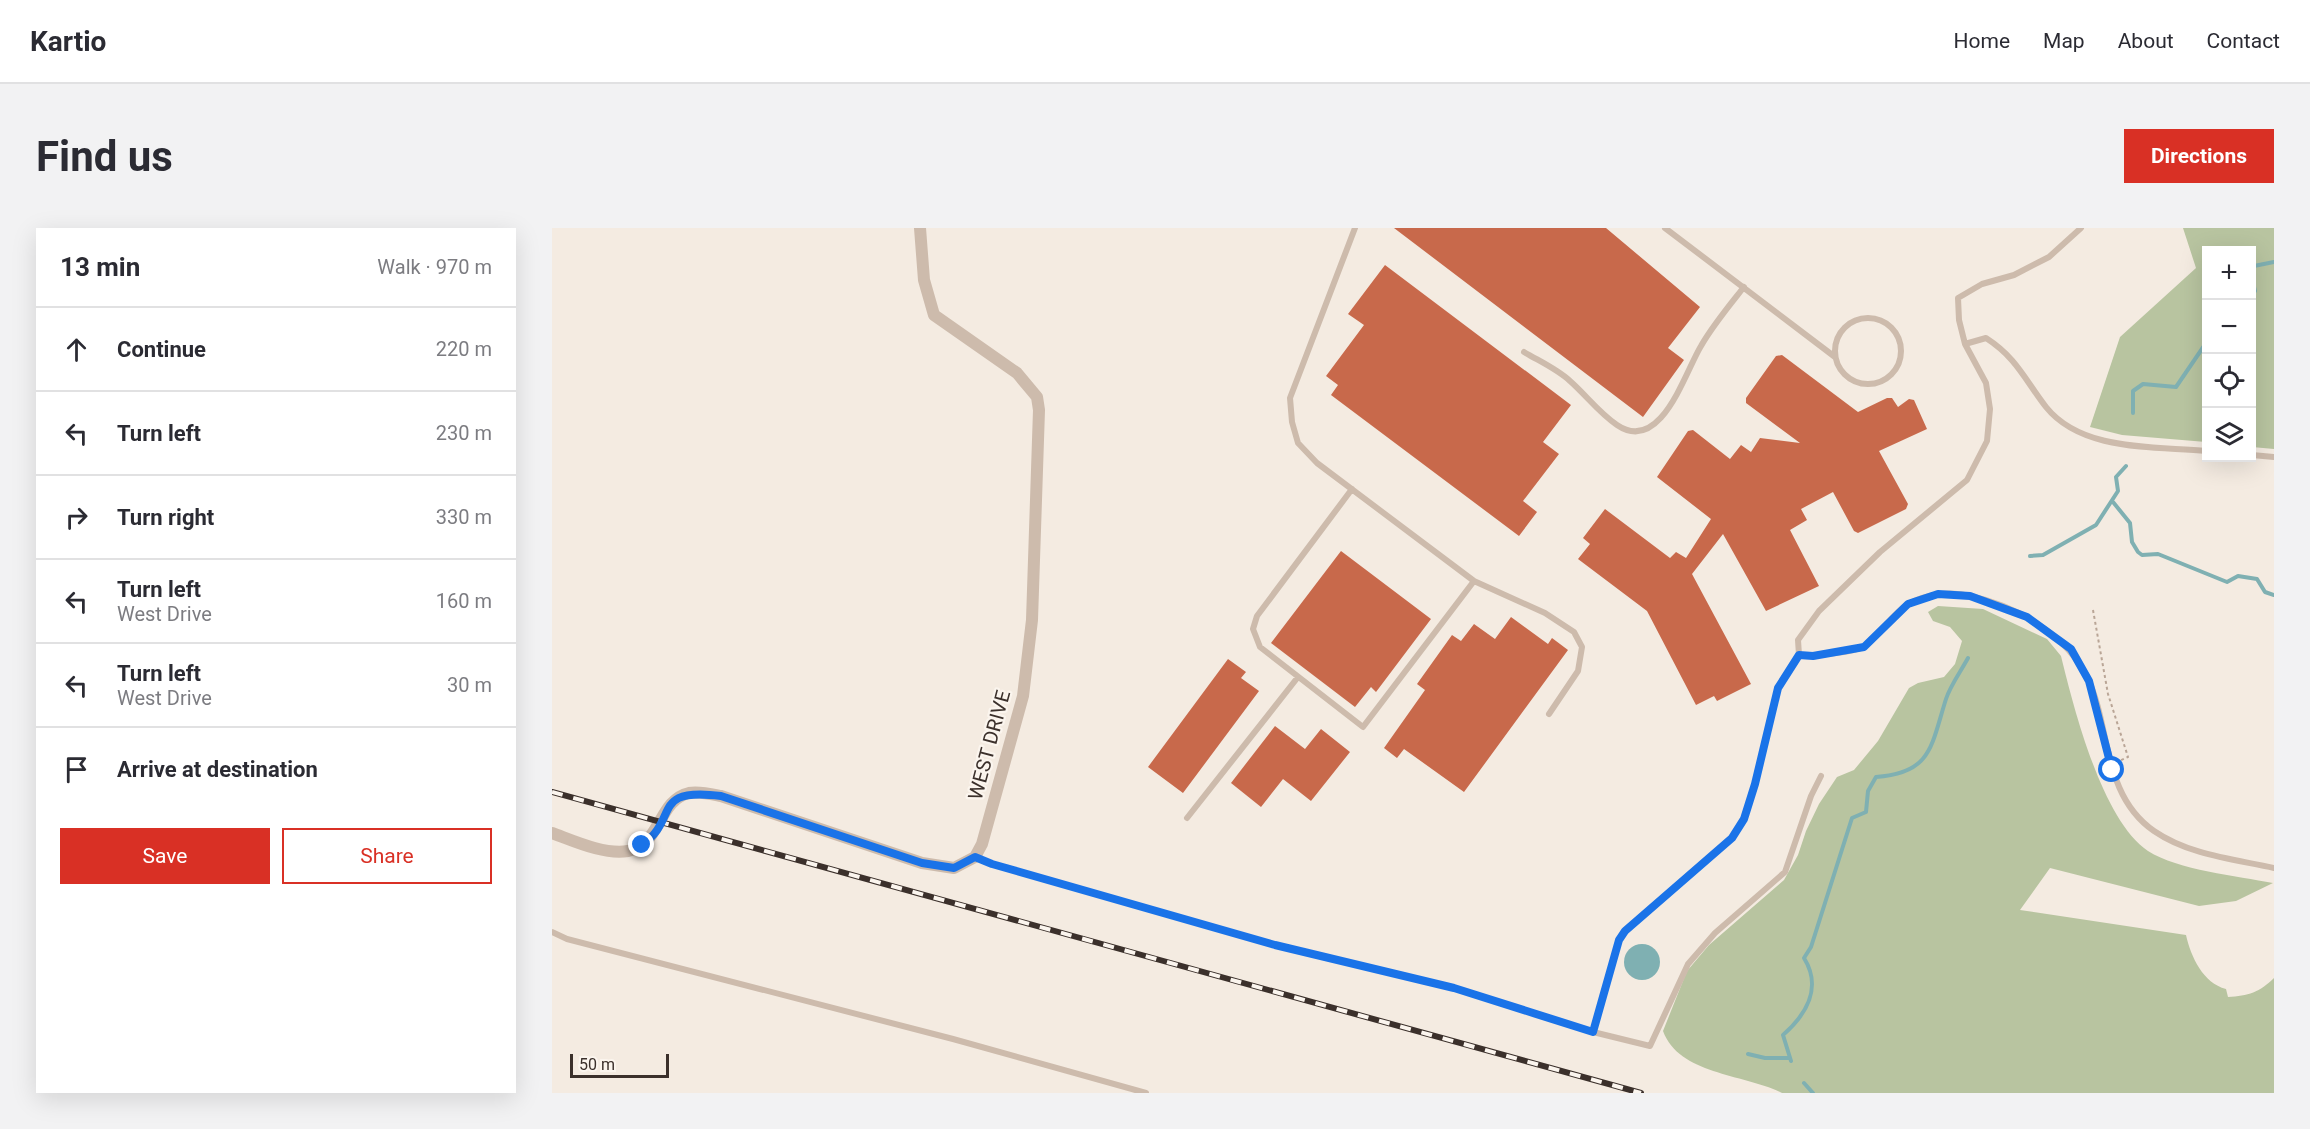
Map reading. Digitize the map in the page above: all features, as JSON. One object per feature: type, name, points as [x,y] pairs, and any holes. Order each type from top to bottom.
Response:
[{"type":"street","name":"WEST DRIVE","points":[[920,228],[924,280],[934,315],[1017,373],[1037,397],[1039,410],[1029,663],[1001,778],[982,844],[975,857]]},
{"type":"street","points":[[552,833],[609,850],[628,851],[650,840],[674,801],[687,793],[696,793],[721,796],[922,863],[954,868],[975,857]]},
{"type":"lane","points":[[1355,228],[1290,398],[1292,422],[1298,443],[1317,463],[1474,580],[1545,613],[1574,632],[1582,647],[1578,671],[1549,714]]},
{"type":"lane","points":[[1665,228],[1835,357],[1847,377],[1869,384],[1891,375],[1899,362],[1900,346],[1889,326],[1874,319],[1858,319],[1840,334],[1835,357]]},
{"type":"lane","points":[[1593,1032],[1619,940],[1625,931],[1732,838],[1744,819],[1778,688],[1799,655],[1798,640],[1819,611],[1880,552],[1967,480],[1987,441],[1990,409],[1986,383],[1965,344],[1959,320],[1958,298],[1982,284],[2014,275],[2049,257],[2081,228]]},
{"type":"lane","points":[[1524,352],[1568,380],[1617,425],[1632,432],[1648,429],[1666,412],[1688,376],[1700,347],[1744,287]]},
{"type":"lane","points":[[1965,344],[1986,338],[2001,347],[2019,366],[2047,408],[2064,423],[2085,435],[2111,442],[2202,451]]},
{"type":"lane","points":[[2256,455],[2274,457]]},
{"type":"lane","points":[[1352,489],[1257,616],[1253,628],[1260,647],[1362,727],[1474,580]]},
{"type":"lane","points":[[1799,655],[1813,656],[1864,647],[1908,604],[1938,594],[1970,596],[2027,617],[2071,649],[2089,681],[2111,765],[2128,804],[2151,829],[2182,848],[2274,868]]},
{"type":"lane","points":[[1187,818],[1298,677]]},
{"type":"lane","points":[[975,857],[992,864],[1275,945],[1454,988],[1593,1032],[1650,1046],[1688,964],[1715,933],[1785,872],[1811,796],[1821,776]]},
{"type":"lane","points":[[552,932],[567,939],[953,1039],[1146,1093]]},
{"type":"path","points":[[2093,610],[2108,694],[2128,756],[2111,765]]},
{"type":"green space","points":[[2183,228],[2274,228],[2274,449],[2256,447],[2256,246],[2202,246],[2202,442],[2122,435],[2090,427],[2120,337],[2196,268]]},
{"type":"green space","points":[[1938,606],[1983,609],[2047,639],[2061,656],[2082,733],[2104,790],[2117,815],[2132,836],[2148,851],[2191,868],[2273,883],[2236,901],[2199,906],[2050,868],[2020,910],[2186,935],[2199,968],[2211,981],[2226,989],[2228,997],[2253,992],[2264,987],[2274,978],[2274,1093],[1782,1093],[1698,1065],[1683,1057],[1671,1046],[1663,1031],[1687,971],[1709,945],[1784,880],[1798,855],[1819,804],[1837,777],[1854,770],[1878,741],[1909,688],[1918,683],[1944,677],[1955,664],[1962,641],[1950,627],[1933,621],[1928,612]]},
{"type":"water","points":[[1642,944],[1655,949],[1660,962],[1655,975],[1642,980],[1629,975],[1624,962],[1629,949]]},
{"type":"building","points":[[1394,228],[1606,228],[1700,307],[1668,348],[1684,360],[1643,417]]},
{"type":"building","points":[[1385,265],[1571,405],[1543,442],[1559,454],[1523,501],[1537,512],[1519,536],[1331,395],[1338,385],[1326,376],[1364,325],[1348,314]]},
{"type":"building","points":[[1782,355],[1858,412],[1887,398],[1892,398],[1898,407],[1909,399],[1914,400],[1927,429],[1879,451],[1908,504],[1906,509],[1858,533],[1854,531],[1833,492],[1801,509],[1807,520],[1790,530],[1819,586],[1766,611],[1723,534],[1692,574],[1751,684],[1717,701],[1714,696],[1696,705],[1647,611],[1578,559],[1590,544],[1583,538],[1605,509],[1670,558],[1676,552],[1686,558],[1711,519],[1657,477],[1688,431],[1693,430],[1730,459],[1741,445],[1751,452],[1760,438],[1800,443],[1746,403],[1746,398],[1776,356]]},
{"type":"building","points":[[1341,551],[1431,619],[1376,692],[1371,687],[1355,707],[1271,643]]},
{"type":"building","points":[[1511,617],[1548,644],[1552,638],[1568,650],[1464,792],[1404,749],[1397,758],[1384,748],[1425,690],[1417,684],[1452,635],[1461,641],[1474,624],[1495,639]]},
{"type":"building","points":[[1228,659],[1246,672],[1241,678],[1259,691],[1183,793],[1148,767]]},
{"type":"building","points":[[1275,726],[1305,749],[1321,729],[1350,752],[1311,801],[1283,779],[1261,807],[1231,783]]},
{"type":"waterway","points":[[2256,266],[2274,262]]},
{"type":"waterway","points":[[2133,413],[2133,391],[2143,384],[2176,387],[2202,349]]},
{"type":"waterway","points":[[2030,556],[2043,555],[2096,525],[2118,491],[2116,477],[2126,466]]},
{"type":"waterway","points":[[2113,502],[2130,523],[2132,542],[2142,555],[2158,554],[2227,582],[2238,576],[2257,579],[2265,592],[2274,595]]},
{"type":"waterway","points":[[1791,1061],[1783,1035],[1799,1018],[1809,1000],[1812,979],[1804,958],[1811,947],[1852,818],[1866,812],[1868,791],[1876,777],[1908,770],[1919,763],[1926,754],[1937,730],[1948,694],[1968,658]]},
{"type":"waterway","points":[[1748,1054],[1765,1058],[1789,1058]]},
{"type":"waterway","points":[[1804,1083],[1813,1093]]},
{"type":"railway","points":[[552,792],[1641,1093]]},
{"type":"route","points":[[642,845],[650,840],[674,801],[687,793],[721,796],[922,863],[954,868],[975,857],[992,864],[1275,945],[1335,960],[1363,964],[1454,988],[1593,1032],[1619,940],[1625,931],[1732,838],[1744,819],[1755,784],[1778,688],[1799,655],[1813,656],[1864,647],[1908,604],[1938,594],[1970,596],[2027,617],[2071,649],[2089,681],[2112,770]]}]
